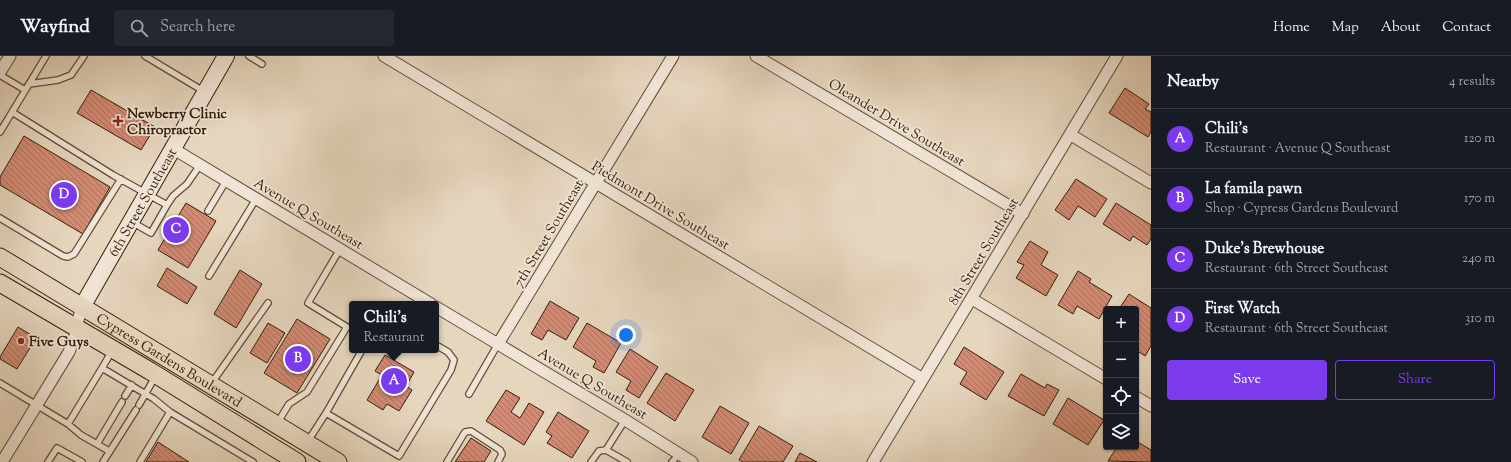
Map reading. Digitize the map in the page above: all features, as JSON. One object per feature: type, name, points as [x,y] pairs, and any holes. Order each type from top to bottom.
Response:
[{"type":"main road","name":"Cypress Gardens Boulevard","points":[[0,257],[338,462]]},
{"type":"main road","name":"Cypress Gardens Boulevard","points":[[0,283],[113,349],[297,462]]},
{"type":"main road","points":[[180,390],[206,397],[282,440],[300,444],[307,443]]},
{"type":"street","points":[[0,73],[10,56]]},
{"type":"street","name":"6th Street Southeast","points":[[82,306],[226,56]]},
{"type":"street","name":"Piedmont Drive Southeast","points":[[384,56],[923,379]]},
{"type":"street","name":"7th Street Southeast","points":[[498,344],[673,56]]},
{"type":"street","name":"Oleander Drive Southeast","points":[[756,56],[1022,214]]},
{"type":"street","name":"8th Street Southeast","points":[[873,462],[1071,135],[1117,56]]},
{"type":"street","points":[[1071,135],[1151,183]]},
{"type":"street","name":"Avenue Q Southeast","points":[[172,148],[426,301]]},
{"type":"street","points":[[972,298],[1103,376]]},
{"type":"street","points":[[2,462],[69,352],[75,336],[82,306]]},
{"type":"street","name":"Avenue Q Southeast","points":[[439,309],[625,420],[676,458],[692,462]]},
{"type":"street","points":[[1139,399],[1151,406]]},
{"type":"lane","points":[[0,132],[46,56]]},
{"type":"lane","points":[[29,84],[58,80],[71,75],[84,56]]},
{"type":"lane","points":[[145,56],[205,92]]},
{"type":"lane","points":[[249,56],[262,64]]},
{"type":"lane","points":[[0,73],[25,90]]},
{"type":"lane","points":[[12,112],[121,179],[167,205]]},
{"type":"lane","points":[[130,222],[151,233],[173,196],[187,184],[200,166]]},
{"type":"lane","points":[[0,218],[62,256],[68,257],[74,254],[79,247],[121,179]]},
{"type":"lane","points":[[208,212],[226,181]]},
{"type":"lane","points":[[209,276],[256,199]]},
{"type":"lane","points":[[276,424],[289,404],[307,392],[347,327],[308,303],[340,250]]},
{"type":"lane","points":[[211,384],[268,303]]},
{"type":"lane","points":[[469,394],[498,344]]},
{"type":"lane","points":[[326,413],[398,456],[451,370],[454,360],[448,352],[439,346]]},
{"type":"lane","points":[[68,424],[113,349]]},
{"type":"lane","points":[[307,443],[360,353]]},
{"type":"lane","points":[[102,368],[145,393],[170,412],[245,460],[253,462]]},
{"type":"lane","points":[[103,462],[109,451],[116,444],[156,375]]},
{"type":"lane","points":[[0,384],[68,424],[81,435],[109,451]]},
{"type":"lane","points":[[126,396],[132,385]]},
{"type":"lane","points":[[97,444],[122,402]]},
{"type":"lane","points":[[140,462],[170,412]]},
{"type":"lane","points":[[606,450],[625,420]]},
{"type":"lane","points":[[447,462],[465,432],[472,431],[500,450],[502,454],[498,462]]},
{"type":"lane","points":[[48,462],[57,448],[82,462]]},
{"type":"lane","points":[[591,462],[599,451],[606,450],[626,462]]},
{"type":"building","points":[[1125,88],[1149,104],[1145,109],[1151,112],[1151,132],[1148,137],[1109,113]]},
{"type":"building","points":[[91,90],[155,127],[141,150],[77,113]]},
{"type":"building","points":[[24,136],[110,187],[83,234],[0,185],[0,177]]},
{"type":"building","points":[[1076,179],[1107,199],[1095,217],[1078,206],[1069,220],[1055,210]]},
{"type":"building","points":[[186,203],[216,221],[188,268],[158,250]]},
{"type":"building","points":[[1116,203],[1151,225],[1151,239],[1147,245],[1133,236],[1130,241],[1103,224]]},
{"type":"building","points":[[1030,241],[1048,252],[1041,265],[1058,275],[1046,296],[1016,278],[1024,265],[1017,262]]},
{"type":"building","points":[[167,268],[197,287],[187,304],[157,286]]},
{"type":"building","points":[[240,270],[262,284],[236,328],[214,314]]},
{"type":"building","points":[[1078,271],[1091,279],[1089,282],[1112,296],[1106,306],[1103,306],[1103,312],[1099,319],[1077,306],[1073,314],[1058,305]]},
{"type":"building","points":[[1129,294],[1151,308],[1151,346],[1145,356],[1139,352],[1139,306],[1121,306]]},
{"type":"building","points":[[550,301],[579,318],[566,340],[548,330],[542,340],[531,334]]},
{"type":"building","points":[[297,319],[330,339],[297,393],[264,373]]},
{"type":"building","points":[[268,323],[285,333],[267,363],[250,353]]},
{"type":"building","points":[[587,323],[621,343],[604,373],[593,367],[596,361],[573,347]]},
{"type":"building","points":[[18,327],[36,338],[17,369],[0,359],[0,357]]},
{"type":"building","points":[[964,347],[1004,372],[986,400],[960,384],[967,372],[954,364]]},
{"type":"building","points":[[630,349],[658,367],[639,398],[626,390],[631,381],[616,372]]},
{"type":"building","points":[[385,355],[414,372],[406,386],[412,390],[399,411],[387,404],[383,410],[367,400],[382,375],[375,371]]},
{"type":"building","points":[[666,373],[694,390],[675,421],[647,403]]},
{"type":"building","points":[[1021,374],[1045,388],[1047,384],[1059,390],[1044,416],[1008,396]]},
{"type":"building","points":[[506,390],[520,398],[511,412],[520,418],[529,403],[544,412],[524,445],[486,421]]},
{"type":"building","points":[[1068,398],[1103,419],[1088,445],[1053,424]]},
{"type":"building","points":[[720,406],[749,423],[731,454],[702,437]]},
{"type":"building","points":[[558,412],[589,431],[572,458],[547,443],[552,436],[546,432]]},
{"type":"building","points":[[759,426],[793,446],[783,462],[743,462],[739,460]]},
{"type":"building","points":[[471,438],[491,451],[484,462],[455,462]]},
{"type":"building","points":[[158,442],[189,462],[146,462]]},
{"type":"building","points":[[1139,443],[1151,450],[1151,462],[1108,461],[1115,450],[1139,450]]},
{"type":"building","points":[[800,453],[817,462],[795,462]]},
{"type":"place","name":"Newberry Clinic Chiropractor","points":[[118,121]]},
{"type":"place","name":"First Watch","points":[[64,195]]},
{"type":"place","name":"Duke's Brewhouse","points":[[176,230]]},
{"type":"place","name":"Five Guys","points":[[21,341]]},
{"type":"place","name":"La famila pawn","points":[[298,359]]},
{"type":"place","name":"Chili's","points":[[394,381]]}]
